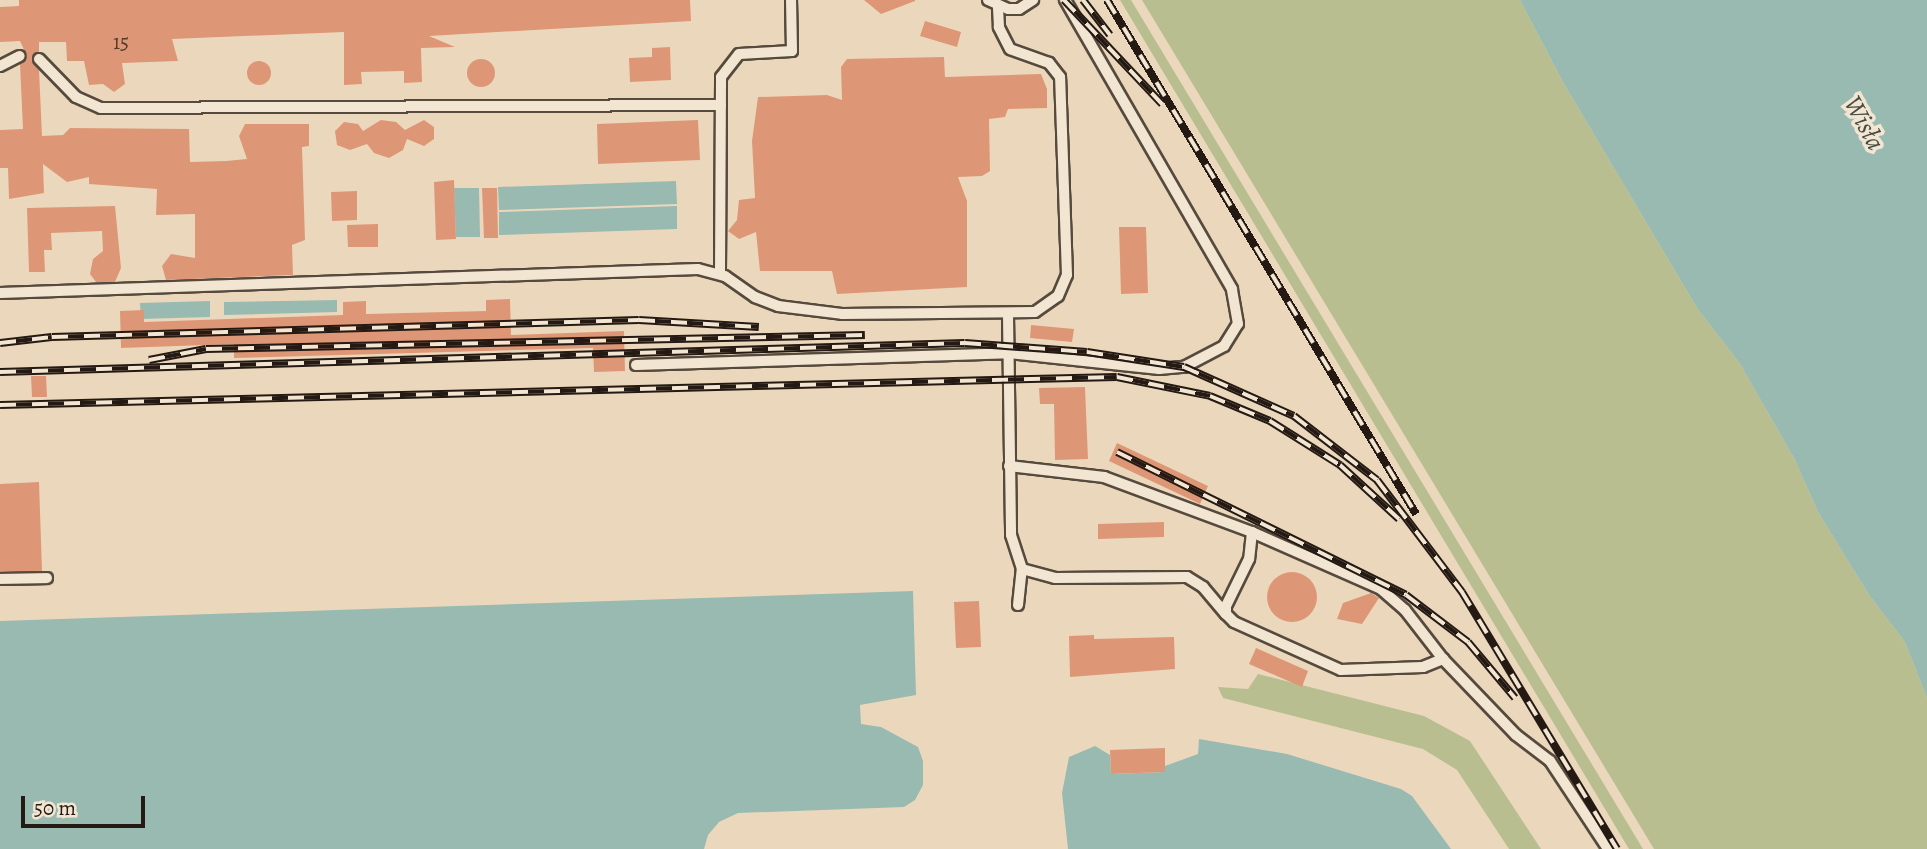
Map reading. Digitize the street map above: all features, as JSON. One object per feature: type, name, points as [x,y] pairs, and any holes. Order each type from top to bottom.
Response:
[{"type":"lane","points":[[720,274],[721,77],[739,54],[792,51],[791,0]]},
{"type":"lane","points":[[988,0],[998,6],[1019,9],[1033,0]]},
{"type":"lane","points":[[636,365],[1009,353],[1159,369],[1184,367],[1224,346],[1238,324],[1238,308],[1212,248],[1065,0]]},
{"type":"lane","points":[[0,293],[666,269],[720,274],[778,306],[842,314],[1035,313],[1058,296],[1067,275],[1060,77],[1049,63],[1010,49],[999,27],[998,6]]},
{"type":"lane","points":[[0,66],[20,56]]},
{"type":"lane","points":[[39,59],[76,97],[102,108],[721,104]]},
{"type":"lane","points":[[1008,315],[1011,535],[1022,569],[1018,605]]},
{"type":"lane","points":[[1010,466],[1104,477],[1252,531],[1381,590],[1405,610],[1443,659],[1516,735],[1550,761],[1608,849]]},
{"type":"lane","points":[[1226,614],[1226,606],[1249,559],[1252,531]]},
{"type":"lane","points":[[1022,569],[1055,578],[1173,574],[1203,587],[1226,614],[1246,629],[1341,670],[1423,667],[1443,659]]},
{"type":"lane","points":[[0,579],[47,578]]},
{"type":"green space","points":[[1120,0],[1131,0],[1643,849],[1629,849]]},
{"type":"green space","points":[[1142,0],[1520,0],[1564,84],[1697,308],[1740,364],[1795,460],[1818,512],[1869,595],[1905,642],[1927,698],[1927,849],[1654,849]]},
{"type":"green space","points":[[1258,674],[1424,716],[1470,741],[1541,849],[1509,849],[1457,770],[1423,749],[1223,698],[1218,687],[1248,689]]},
{"type":"water","name":"Wisła","points":[[1520,0],[1927,0],[1927,698],[1905,642],[1869,595],[1818,512],[1795,460],[1740,364],[1697,308],[1564,84]]},
{"type":"water","points":[[676,181],[677,204],[499,210],[498,187]]},
{"type":"water","points":[[454,188],[479,188],[480,237],[456,237]]},
{"type":"water","points":[[677,206],[677,229],[499,235],[499,212]]},
{"type":"water","points":[[337,300],[337,312],[224,315],[224,302]]},
{"type":"water","points":[[210,301],[210,317],[141,319],[140,303]]},
{"type":"water","points":[[913,591],[916,695],[860,705],[861,724],[881,727],[918,747],[923,761],[923,785],[915,800],[904,807],[738,813],[719,822],[708,835],[704,849],[0,849],[0,621]]},
{"type":"water","points":[[1199,739],[1287,754],[1401,789],[1412,796],[1451,849],[1068,849],[1062,793],[1069,757],[1095,746],[1110,755],[1111,774],[1165,772],[1165,766],[1198,754]]},
{"type":"building","points":[[19,0],[690,0],[691,21],[429,36],[455,47],[421,48],[422,82],[404,83],[404,71],[361,72],[362,84],[344,85],[344,32],[172,39],[178,61],[122,63],[125,84],[114,92],[103,84],[89,85],[84,61],[67,61],[66,42],[39,42],[39,52],[32,60],[39,70],[42,136],[63,135],[70,128],[189,129],[190,162],[226,161],[247,159],[239,136],[245,124],[309,124],[309,146],[302,147],[305,240],[292,245],[293,275],[166,280],[162,266],[171,254],[195,258],[195,214],[156,215],[157,189],[89,184],[89,177],[67,182],[43,164],[44,193],[9,199],[8,168],[0,168],[0,130],[23,129],[20,64],[27,56],[20,41],[0,42],[0,7],[19,6]]},
{"type":"building","points":[[864,0],[915,0],[915,1],[881,14]]},
{"type":"building","points":[[925,21],[961,32],[957,47],[920,36]]},
{"type":"building","points":[[670,47],[671,80],[630,82],[629,58],[652,57],[652,48]]},
{"type":"building","points":[[944,57],[945,77],[1041,74],[1047,89],[1047,108],[1008,109],[1005,117],[989,119],[990,171],[982,176],[958,177],[967,201],[967,287],[837,294],[832,271],[760,271],[756,232],[739,239],[728,231],[737,220],[739,200],[755,198],[752,141],[758,97],[827,95],[842,100],[841,67],[847,59]]},
{"type":"building","points":[[481,59],[491,63],[495,73],[491,83],[481,87],[471,83],[467,73],[471,63]]},
{"type":"building","points":[[259,61],[267,65],[271,73],[267,81],[259,85],[251,81],[247,73],[251,65]]},
{"type":"building","points":[[381,120],[396,122],[405,130],[424,120],[434,127],[434,139],[424,146],[407,139],[403,150],[389,158],[374,153],[367,144],[350,150],[337,145],[335,131],[344,122],[358,124],[363,131]]},
{"type":"building","points":[[698,120],[700,160],[598,164],[597,124]]},
{"type":"building","points":[[454,180],[456,239],[436,240],[434,182]]},
{"type":"building","points":[[482,188],[497,188],[498,238],[484,238]]},
{"type":"building","points":[[357,191],[357,220],[332,221],[331,192]]},
{"type":"building","points":[[115,206],[121,268],[115,282],[96,282],[90,274],[93,259],[103,251],[102,231],[51,233],[52,250],[44,250],[45,272],[29,272],[27,208]]},
{"type":"building","points":[[378,224],[378,247],[348,247],[347,225]]},
{"type":"building","points":[[1119,227],[1146,227],[1148,293],[1121,294]]},
{"type":"building","points":[[510,299],[511,335],[624,331],[625,371],[594,372],[593,348],[234,358],[234,344],[121,348],[120,311],[144,310],[144,322],[343,315],[343,302],[366,301],[366,314],[486,311],[486,300]]},
{"type":"building","points":[[1031,325],[1074,329],[1072,342],[1030,338]]},
{"type":"building","points":[[31,376],[46,376],[47,397],[32,397]]},
{"type":"building","points":[[1085,387],[1088,459],[1055,460],[1054,404],[1040,404],[1039,388]]},
{"type":"building","points":[[1117,443],[1208,486],[1200,504],[1109,461]]},
{"type":"building","points":[[39,482],[42,571],[0,572],[0,484]]},
{"type":"building","points":[[1164,522],[1164,537],[1098,539],[1098,524]]},
{"type":"building","points":[[1292,572],[1310,579],[1317,597],[1310,615],[1292,622],[1274,615],[1267,597],[1274,579]]},
{"type":"building","points":[[1371,593],[1379,598],[1362,624],[1337,619],[1343,603]]},
{"type":"building","points":[[979,601],[981,647],[956,648],[954,602]]},
{"type":"building","points":[[1094,635],[1094,639],[1174,637],[1175,669],[1070,677],[1069,636]]},
{"type":"building","points":[[1256,648],[1308,671],[1302,687],[1249,664]]},
{"type":"building","points":[[1165,748],[1165,772],[1111,774],[1110,750]]},
{"type":"railway","points":[[1064,0],[1162,104]]},
{"type":"railway","points":[[1083,0],[1110,35]]},
{"type":"railway","points":[[1107,0],[1416,514]]},
{"type":"railway","points":[[0,343],[52,337],[639,320],[759,327]]},
{"type":"railway","points":[[149,360],[206,349],[865,335]]},
{"type":"railway","points":[[0,372],[965,343],[1087,352],[1184,367],[1294,416],[1377,480],[1462,592],[1617,849]]},
{"type":"railway","points":[[0,405],[1117,377],[1210,396],[1270,421],[1340,465],[1399,519]]},
{"type":"railway","points":[[1117,452],[1406,595],[1468,642],[1515,698]]}]
